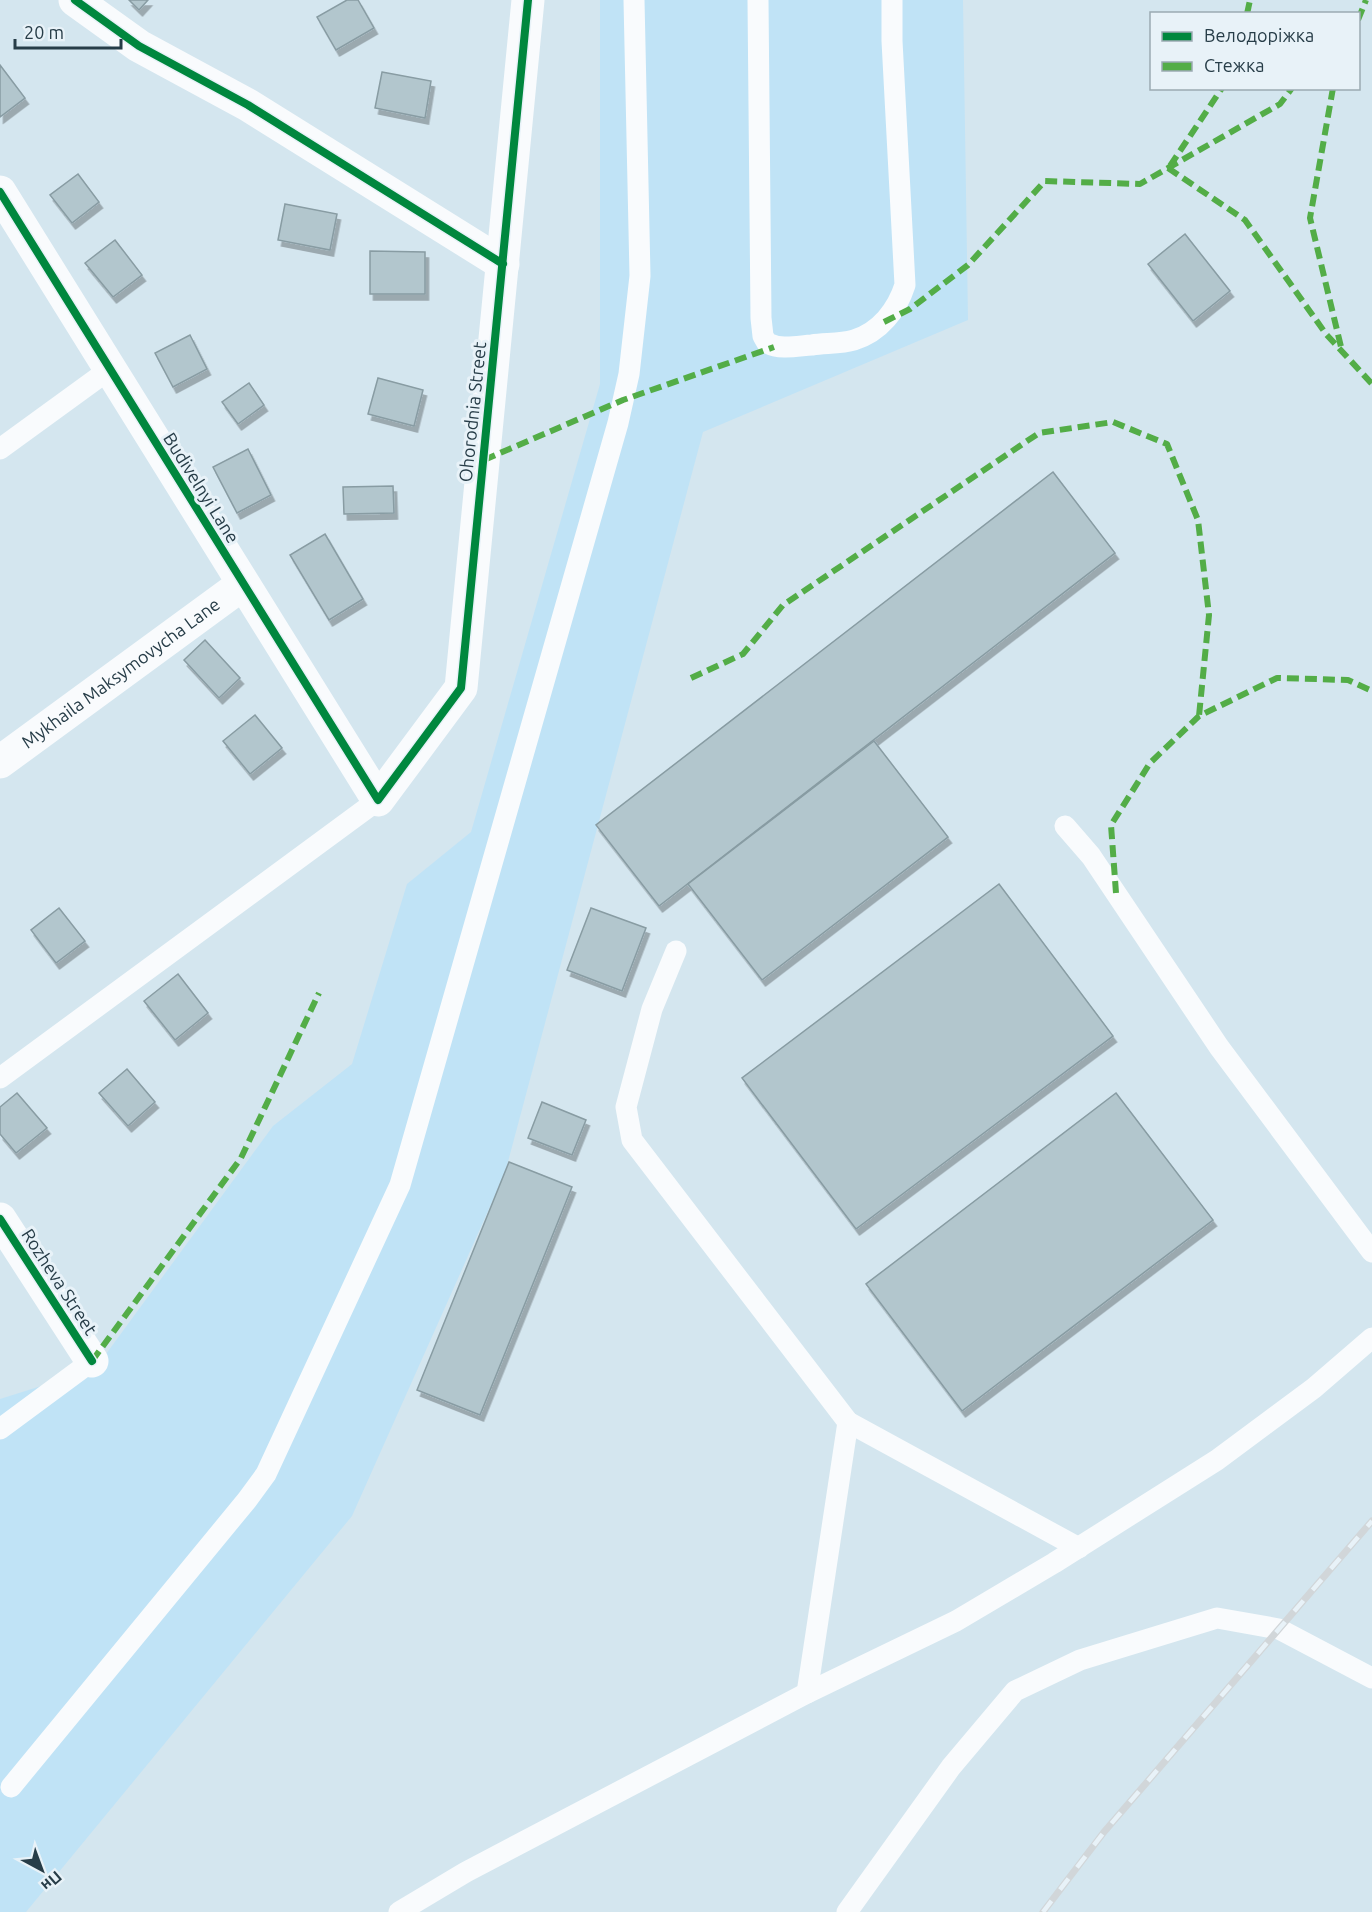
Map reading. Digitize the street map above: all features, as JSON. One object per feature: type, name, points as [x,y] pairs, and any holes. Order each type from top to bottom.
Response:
[{"type":"street","points":[[75,0],[139,46],[248,105],[503,264]]},
{"type":"street","name":"Ohorodnia Street","points":[[378,800],[461,688],[528,0]]},
{"type":"street","name":"Budivelnyi Lane","points":[[0,192],[378,800]]},
{"type":"street","name":"Mykhaila Maksymovycha Lane","points":[[0,762],[243,584]]},
{"type":"street","name":"Rozheva Street","points":[[0,1219],[92,1361]]},
{"type":"lane","points":[[11,1787],[266,1474],[400,1185],[618,423],[629,374],[640,276],[634,0]]},
{"type":"lane","points":[[758,0],[761,318],[763,336],[767,343],[782,348],[853,340],[861,337],[884,322],[899,302],[905,285],[892,41],[892,0]]},
{"type":"lane","points":[[0,449],[110,369]]},
{"type":"lane","points":[[0,1078],[378,800]]},
{"type":"lane","points":[[1065,826],[1091,856],[1219,1047],[1372,1252]]},
{"type":"lane","points":[[676,951],[652,1009],[626,1107],[632,1140],[848,1422],[1078,1548]]},
{"type":"lane","points":[[399,1912],[466,1872],[807,1693],[956,1621],[1078,1548],[1217,1460],[1314,1388],[1372,1338]]},
{"type":"lane","points":[[0,1429],[92,1361]]},
{"type":"lane","points":[[807,1693],[848,1422]]},
{"type":"lane","points":[[847,1912],[951,1767],[1015,1691],[1080,1660],[1217,1618],[1279,1629],[1372,1678]]},
{"type":"shaded area","points":[[600,0],[963,0],[968,320],[703,432],[505,1173],[352,1516],[26,1912],[0,1912],[0,1399],[95,1369],[273,1126],[352,1064],[407,884],[471,832],[600,384]]},
{"type":"building","points":[[129,0],[148,0],[139,10]]},
{"type":"building","points":[[347,0],[358,0],[374,28],[336,50],[317,17]]},
{"type":"building","points":[[0,65],[25,98],[0,117]]},
{"type":"building","points":[[382,72],[431,81],[425,118],[375,108]]},
{"type":"building","points":[[78,174],[99,202],[72,223],[50,195]]},
{"type":"building","points":[[285,204],[337,214],[330,250],[278,240]]},
{"type":"building","points":[[1185,234],[1230,291],[1193,321],[1148,264]]},
{"type":"building","points":[[115,240],[142,275],[113,297],[85,263]]},
{"type":"building","points":[[370,251],[425,252],[425,294],[370,294]]},
{"type":"building","points":[[190,335],[207,369],[173,387],[155,353]]},
{"type":"building","points":[[378,378],[423,390],[414,426],[368,414]]},
{"type":"building","points":[[249,383],[264,405],[238,424],[222,402]]},
{"type":"building","points":[[248,449],[271,495],[237,513],[213,467]]},
{"type":"building","points":[[1053,472],[1115,553],[659,906],[596,825]]},
{"type":"building","points":[[393,486],[394,513],[344,514],[343,487]]},
{"type":"building","points":[[325,534],[363,599],[329,620],[290,555]]},
{"type":"building","points":[[205,640],[240,678],[219,698],[184,660]]},
{"type":"building","points":[[255,715],[282,748],[250,774],[223,741]]},
{"type":"building","points":[[874,741],[948,837],[762,980],[688,884]]},
{"type":"building","points":[[999,884],[1113,1036],[856,1229],[742,1078]]},
{"type":"building","points":[[59,908],[85,941],[56,963],[31,930]]},
{"type":"building","points":[[591,908],[646,928],[622,991],[567,970]]},
{"type":"building","points":[[178,974],[208,1013],[175,1040],[144,1001]]},
{"type":"building","points":[[127,1069],[155,1102],[128,1126],[99,1093]]},
{"type":"building","points":[[17,1093],[47,1128],[16,1153],[0,1134],[0,1107]]},
{"type":"building","points":[[1116,1093],[1213,1220],[962,1411],[866,1284]]},
{"type":"building","points":[[542,1102],[586,1120],[572,1155],[528,1138]]},
{"type":"building","points":[[509,1162],[572,1187],[480,1415],[417,1390]]},
{"type":"railway","points":[[1043,1912],[1104,1832],[1372,1521]]},
{"type":"marked path","points":[[1247,12],[1250,0]]},
{"type":"marked path","points":[[1360,15],[1366,0]]},
{"type":"marked path","points":[[1170,166],[1221,90]]},
{"type":"marked path","points":[[884,322],[910,309],[968,265],[1045,181],[1140,184],[1280,104],[1290,90]]},
{"type":"marked path","points":[[1333,90],[1310,218],[1342,351]]},
{"type":"marked path","points":[[1168,168],[1245,220],[1326,334],[1372,384]]},
{"type":"marked path","points":[[484,460],[623,400],[774,347]]},
{"type":"marked path","points":[[691,678],[743,654],[783,605],[1039,433],[1113,422],[1167,444],[1198,520],[1209,615],[1199,716]]},
{"type":"marked path","points":[[1116,893],[1111,825],[1150,763],[1199,716],[1277,678],[1348,680],[1372,691]]},
{"type":"marked path","points":[[92,1361],[241,1158],[319,993]]},
{"type":"cycle path","points":[[75,0],[139,46],[248,105],[503,264]]},
{"type":"cycle path","points":[[0,192],[378,800],[461,688],[528,0]]},
{"type":"cycle path","points":[[0,1219],[92,1361]]}]
